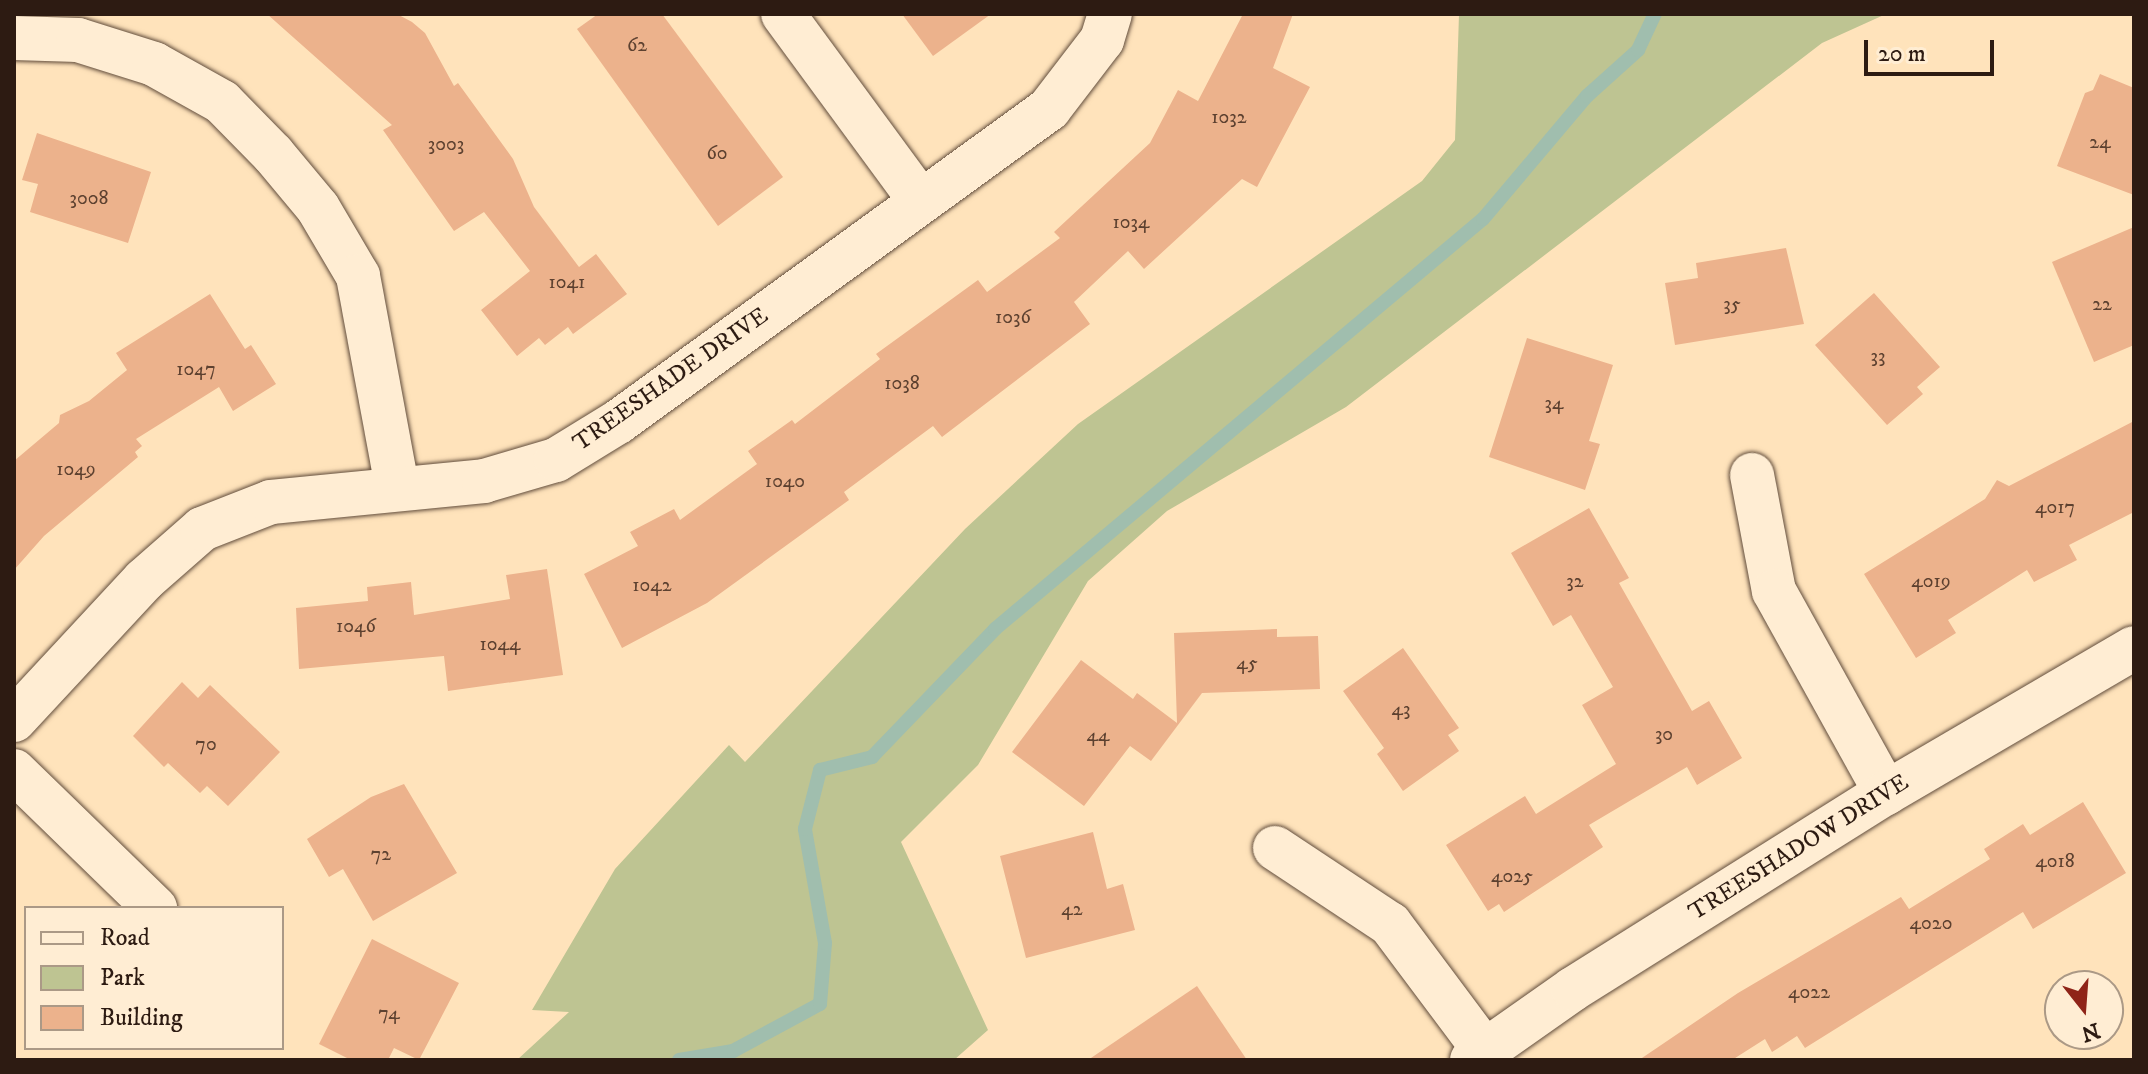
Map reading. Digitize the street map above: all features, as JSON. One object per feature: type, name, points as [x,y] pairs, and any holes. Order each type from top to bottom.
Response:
[{"type":"street","points":[[783,14],[919,199]]},
{"type":"street","name":"TREESHADE DRIVE","points":[[14,720],[144,580],[202,529],[271,502],[397,486],[484,481],[556,460],[618,422],[919,199],[1049,109],[1102,40],[1110,14]]},
{"type":"street","points":[[14,38],[78,40],[154,64],[222,102],[273,154],[318,208],[358,276],[397,486]]},
{"type":"street","points":[[1752,475],[1774,591],[1886,793]]},
{"type":"street","name":"TREESHADOW DRIVE","points":[[1478,1056],[1573,989],[1886,793],[2134,648]]},
{"type":"street","points":[[14,771],[153,906]]},
{"type":"street","points":[[1275,848],[1390,924],[1478,1056]]},
{"type":"green space","points":[[1459,14],[1886,14],[1822,43],[1346,407],[1167,511],[1088,581],[978,765],[901,842],[988,1030],[954,1060],[517,1060],[569,1012],[532,1010],[615,869],[729,745],[745,762],[965,529],[1078,424],[1422,181],[1455,140]]},
{"type":"building","points":[[267,14],[397,14],[412,22],[425,33],[454,86],[458,83],[513,159],[534,207],[579,267],[596,254],[627,294],[573,334],[568,327],[545,345],[539,338],[517,356],[481,310],[530,271],[484,212],[454,231],[383,130],[392,125]]},
{"type":"building","points":[[598,14],[662,14],[783,177],[718,226],[577,29]]},
{"type":"building","points":[[902,14],[991,14],[933,56]]},
{"type":"building","points":[[1243,14],[1293,14],[1273,68],[1310,87],[1257,187],[1242,179],[1144,269],[1128,251],[1074,302],[1090,324],[942,437],[933,426],[844,492],[849,500],[707,603],[622,648],[584,574],[638,546],[630,532],[674,509],[680,520],[757,464],[748,451],[792,420],[795,424],[880,359],[876,354],[978,280],[987,292],[1060,238],[1054,232],[1150,143],[1178,90],[1198,101]]},
{"type":"building","points":[[2100,74],[2134,88],[2134,195],[2057,166],[2085,93],[2093,90]]},
{"type":"building","points":[[37,133],[151,172],[128,243],[30,212],[38,184],[22,180]]},
{"type":"building","points":[[2134,227],[2134,345],[2094,362],[2052,262]]},
{"type":"building","points":[[1786,248],[1804,324],[1675,345],[1665,283],[1698,278],[1696,263]]},
{"type":"building","points":[[1874,293],[1940,367],[1917,387],[1923,394],[1887,425],[1815,345]]},
{"type":"building","points":[[210,294],[245,349],[251,345],[276,384],[233,411],[219,387],[136,439],[142,446],[135,452],[138,457],[44,536],[14,570],[14,461],[59,423],[60,415],[89,401],[127,370],[116,353]]},
{"type":"building","points":[[1527,338],[1613,365],[1589,441],[1600,444],[1585,490],[1489,457]]},
{"type":"building","points":[[2134,421],[2134,512],[2069,545],[2077,560],[2034,582],[2027,570],[1948,620],[1956,633],[1916,658],[1864,574],[1985,499],[1997,480],[2009,486]]},
{"type":"building","points":[[1589,508],[1629,578],[1619,583],[1692,711],[1709,701],[1742,758],[1697,785],[1687,767],[1589,825],[1603,847],[1504,912],[1499,904],[1488,911],[1446,845],[1525,796],[1536,814],[1616,764],[1582,705],[1613,687],[1571,615],[1553,626],[1511,553]]},
{"type":"building","points":[[547,569],[563,675],[448,691],[444,656],[299,669],[296,608],[368,601],[367,587],[411,582],[414,615],[510,599],[506,575]]},
{"type":"building","points":[[1277,629],[1277,637],[1318,636],[1320,689],[1202,693],[1151,761],[1130,746],[1084,806],[1012,752],[1081,660],[1133,699],[1137,693],[1177,723],[1174,633]]},
{"type":"building","points":[[1403,648],[1459,728],[1448,735],[1459,751],[1403,791],[1377,754],[1384,748],[1343,691]]},
{"type":"building","points":[[182,682],[198,698],[210,685],[280,752],[228,806],[207,786],[200,793],[168,763],[164,767],[133,736]]},
{"type":"building","points":[[404,784],[457,873],[373,921],[343,869],[329,877],[307,839],[371,797]]},
{"type":"building","points":[[2083,802],[2126,873],[2033,929],[2023,912],[1805,1048],[1797,1036],[1772,1052],[1765,1039],[1732,1060],[1639,1060],[1738,993],[1901,897],[1909,909],[1990,859],[1984,849],[2023,824],[2030,835]]},
{"type":"building","points":[[1093,832],[1107,889],[1123,884],[1135,930],[1026,958],[1000,856]]},
{"type":"building","points":[[372,939],[459,983],[419,1060],[394,1048],[388,1060],[351,1060],[319,1044]]},
{"type":"building","points":[[1197,986],[1247,1060],[1088,1060]]},
{"type":"waterway","points":[[679,1060],[733,1051],[820,1004],[825,943],[805,829],[820,770],[872,757],[995,629],[1483,219],[1587,96],[1638,50],[1655,14]]}]
